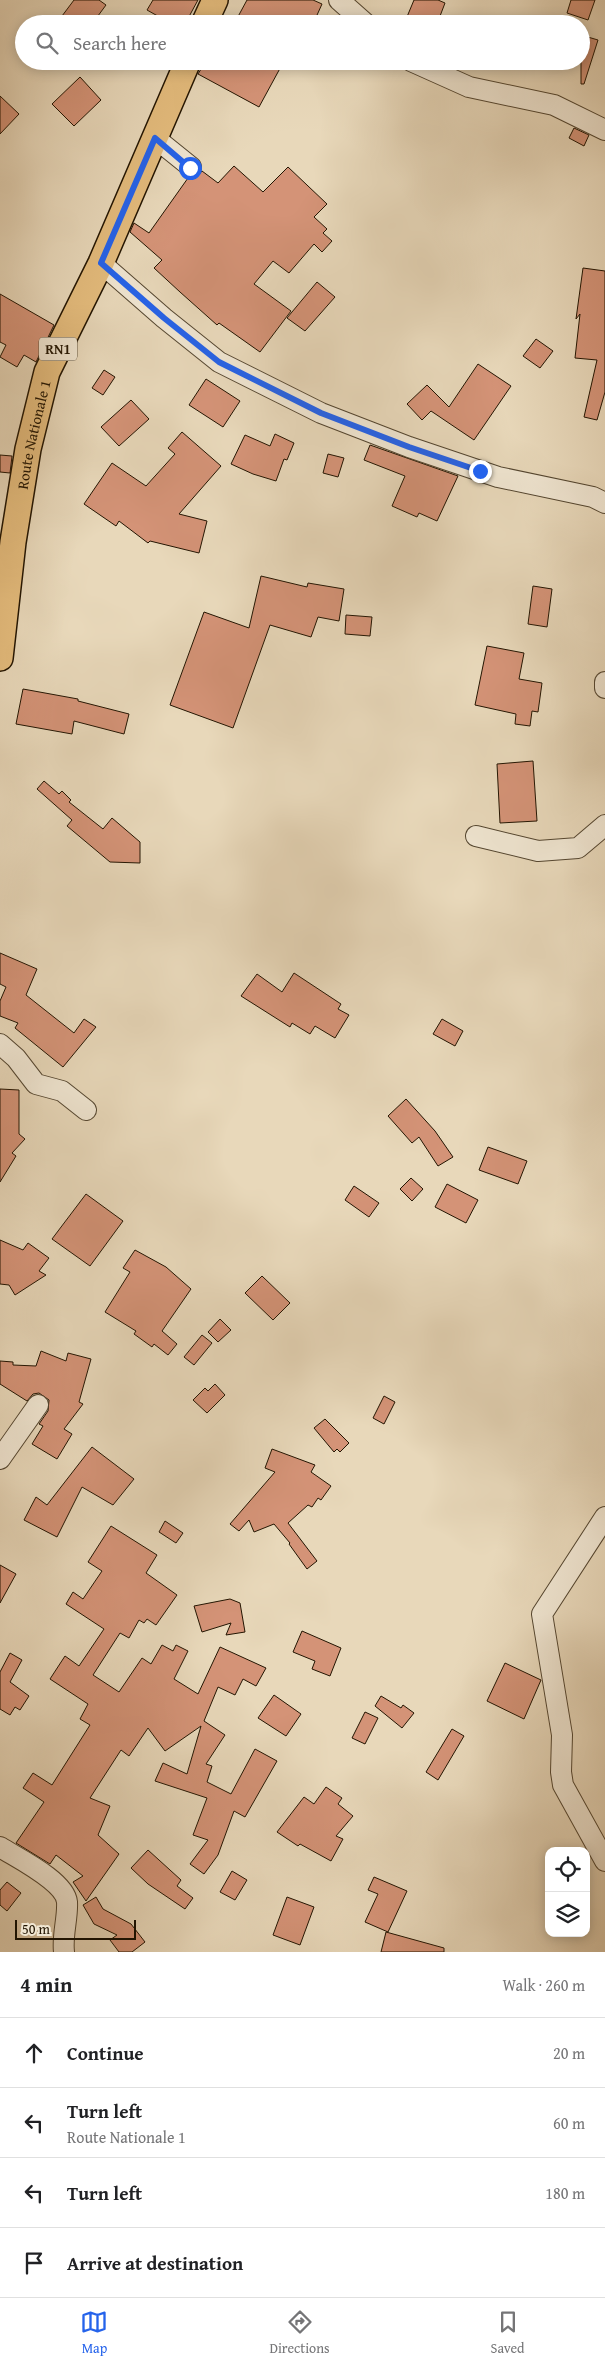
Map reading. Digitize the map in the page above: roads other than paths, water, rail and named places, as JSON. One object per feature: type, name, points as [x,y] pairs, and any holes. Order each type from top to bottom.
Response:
[{"type":"main road","points":[[208,15],[215,0]]},
{"type":"main road","name":"Route Nationale 1","points":[[0,658],[13,542],[28,448],[46,372],[101,263],[184,70]]},
{"type":"street","points":[[339,0],[356,15]]},
{"type":"street","points":[[430,70],[469,88],[554,105],[605,130]]},
{"type":"street","points":[[155,138],[190,168]]},
{"type":"street","points":[[101,263],[164,318],[219,362],[321,413],[409,447],[498,477],[593,497],[605,503]]},
{"type":"street","points":[[605,682],[605,688]]},
{"type":"street","points":[[476,836],[538,850],[578,848],[605,824]]},
{"type":"street","points":[[0,1044],[16,1058],[36,1084],[62,1091],[86,1110]]},
{"type":"street","points":[[0,1459],[38,1405]]},
{"type":"street","points":[[605,1517],[542,1614],[562,1735],[561,1772],[563,1785],[605,1861]]},
{"type":"street","points":[[0,1847],[54,1882],[65,1892],[64,1952]]}]
